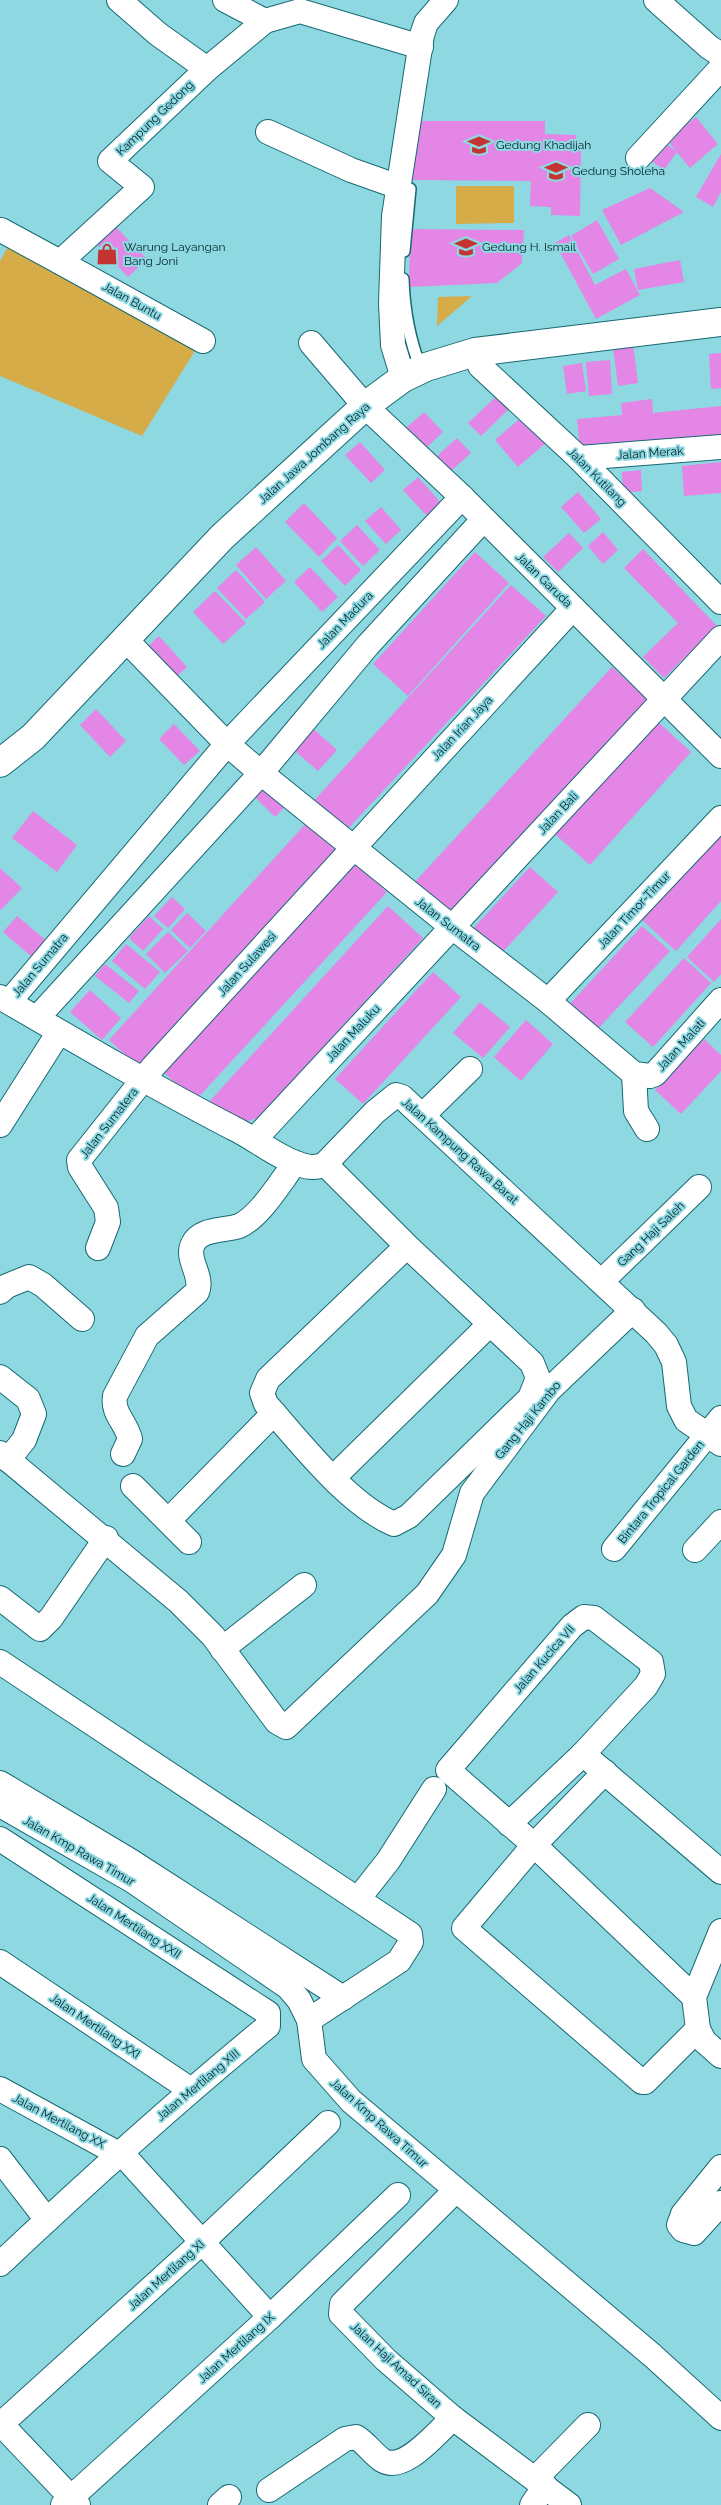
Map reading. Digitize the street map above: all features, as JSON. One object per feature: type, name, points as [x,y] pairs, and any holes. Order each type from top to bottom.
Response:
[{"type":"main road","name":"Jalan Jawa Jombang Raya","points":[[0,763],[34,737],[222,536],[365,406],[412,373],[475,352],[721,322]]},
{"type":"street","name":"Kampung Gedong","points":[[119,0],[158,34],[207,69]]},
{"type":"street","points":[[225,0],[265,21]]},
{"type":"street","points":[[412,373],[393,345],[391,304],[394,216],[426,23],[446,0]]},
{"type":"street","points":[[656,0],[709,47],[721,43]]},
{"type":"street","name":"Kampung Gedong","points":[[60,262],[142,187],[110,161],[207,69],[265,21],[300,11],[421,47]]},
{"type":"street","points":[[638,158],[721,68]]},
{"type":"street","points":[[268,132],[342,166],[399,187]]},
{"type":"street","points":[[0,231],[60,262]]},
{"type":"street","name":"Jalan Buntu","points":[[60,262],[204,341]]},
{"type":"street","name":"Jalan Garuda","points":[[311,343],[365,406],[462,497],[721,756]]},
{"type":"street","name":"Jalan Kutilang","points":[[475,352],[480,366],[578,458],[721,602]]},
{"type":"street","name":"Jalan Merak","points":[[578,458],[721,447]]},
{"type":"street","name":"Jalan Madura","points":[[227,744],[462,497]]},
{"type":"street","points":[[37,1018],[261,773],[368,645],[483,520]]},
{"type":"street","name":"Jalan Irian Jaya","points":[[352,848],[572,608]]},
{"type":"street","name":"Jalan Sumatra","points":[[125,638],[227,744],[352,848],[548,1001],[634,1074]]},
{"type":"street","name":"Jalan Bali","points":[[452,927],[721,638]]},
{"type":"street","name":"Jalan Sumatra","points":[[4,1000],[227,744]]},
{"type":"street","name":"Jalan Timor-Timur","points":[[548,1001],[721,818]]},
{"type":"street","name":"Jalan Sulawesi","points":[[142,1081],[352,848]]},
{"type":"street","name":"Jalan Maluku","points":[[255,1139],[452,927]]},
{"type":"street","points":[[4,1000],[142,1081],[255,1139],[295,1163],[317,1168],[325,1164],[406,1246],[532,1363],[538,1378],[530,1398],[409,1516],[394,1524],[381,1518],[333,1478],[266,1404],[262,1393],[268,1379],[406,1246]]},
{"type":"street","name":"Jalan Malati","points":[[634,1074],[650,1076],[655,1074],[716,1014]]},
{"type":"street","points":[[0,1125],[59,1032]]},
{"type":"street","points":[[423,1115],[470,1069]]},
{"type":"street","points":[[634,1074],[636,1111],[647,1130]]},
{"type":"street","name":"Jalan Sumatera","points":[[98,1248],[108,1222],[106,1208],[80,1167],[79,1160],[142,1081]]},
{"type":"street","name":"Jalan Kampung Rawa Barat","points":[[325,1164],[376,1112],[396,1095],[408,1101],[633,1310],[666,1344],[674,1362],[679,1406],[686,1420],[716,1432]]},
{"type":"street","points":[[123,1454],[130,1439],[127,1426],[118,1418],[113,1406],[115,1396],[147,1336],[197,1292],[201,1285],[192,1254],[192,1244],[206,1234],[238,1226],[251,1218],[295,1163]]},
{"type":"street","name":"Gang Haji Saleh","points":[[602,1281],[699,1187]]},
{"type":"street","points":[[0,1292],[7,1286],[29,1277],[43,1285],[82,1319]]},
{"type":"street","name":"Gang Haji Kambo","points":[[222,1649],[278,1722],[282,1726],[289,1725],[427,1594],[454,1555],[472,1493],[549,1390],[633,1310]]},
{"type":"street","points":[[333,1478],[490,1324]]},
{"type":"street","points":[[0,1377],[28,1399],[34,1414],[24,1440],[4,1456],[106,1538],[178,1601],[222,1649],[304,1585]]},
{"type":"street","points":[[169,1520],[274,1413]]},
{"type":"street","name":"Bintara Tropical Garden","points":[[614,1549],[716,1432]]},
{"type":"street","points":[[133,1486],[189,1542]]},
{"type":"street","points":[[694,1550],[721,1522]]},
{"type":"street","points":[[0,1598],[40,1629],[106,1538]]},
{"type":"street","name":"Jalan Kucica VII","points":[[509,1824],[583,1754],[646,1686],[653,1674],[651,1662],[594,1618],[588,1617],[572,1626],[448,1770],[509,1824],[534,1845],[694,1997]]},
{"type":"street","points":[[0,1662],[410,1934],[411,1942],[399,1960],[309,2020]]},
{"type":"street","points":[[583,1754],[721,1872]]},
{"type":"street","points":[[604,1772],[534,1845],[467,1922],[464,1928],[642,2082],[645,2082],[698,2030]]},
{"type":"street","points":[[0,1783],[129,1860],[343,1998]]},
{"type":"street","points":[[358,1900],[388,1861],[434,1790]]},
{"type":"street","name":"Jalan Kmp Rawa Timur","points":[[0,1805],[133,1881],[277,1978],[299,2000],[309,2020],[314,2059],[326,2076],[351,2101],[455,2191],[653,2356],[721,2418]]},
{"type":"street","name":"Jalan Mertilang XXII","points":[[0,1839],[268,2013]]},
{"type":"street","points":[[721,1931],[694,1997],[698,2030],[704,2041],[721,2056]]},
{"type":"street","name":"Jalan Mertilang XXI","points":[[0,1962],[191,2090]]},
{"type":"street","name":"Jalan Mertilang XIII","points":[[0,2264],[118,2153],[268,2026],[268,2013]]},
{"type":"street","name":"Jalan Mertilang XX","points":[[0,2089],[118,2153]]},
{"type":"street","name":"Jalan Mertilang XI","points":[[0,2424],[201,2242],[328,2123]]},
{"type":"street","points":[[118,2153],[126,2158],[270,2318]]},
{"type":"street","points":[[0,2158],[47,2220]]},
{"type":"street","points":[[721,2167],[682,2214],[679,2225],[690,2233],[696,2232],[721,2203]]},
{"type":"street","name":"Jalan Haji Amad Siran","points":[[455,2191],[340,2308],[341,2314],[386,2360],[537,2490],[570,2505]]},
{"type":"street","name":"Jalan Mertilang IX","points":[[71,2502],[270,2318],[398,2195]]},
{"type":"street","points":[[269,2490],[345,2439],[356,2437],[363,2441],[380,2459],[389,2464],[399,2464],[409,2458],[453,2418]]},
{"type":"street","points":[[0,2424],[71,2502]]},
{"type":"street","points":[[537,2490],[588,2425]]},
{"type":"shaded area","points":[[456,186],[514,186],[514,223],[456,224]]},
{"type":"shaded area","points":[[10,243],[198,346],[142,436],[0,376],[0,261]]},
{"type":"shaded area","points":[[472,296],[437,326],[438,297]]},
{"type":"building","points":[[696,117],[718,144],[690,168],[667,140]]},
{"type":"building","name":"Gedung Khadijah","points":[[413,121],[545,121],[545,134],[576,135],[576,148],[581,148],[580,216],[551,215],[551,207],[530,206],[531,181],[412,180]]},
{"type":"building","points":[[664,142],[677,152],[664,170],[650,160]]},
{"type":"building","points":[[721,154],[721,192],[713,207],[696,197]]},
{"type":"building","points":[[650,188],[684,212],[621,245],[602,210]]},
{"type":"building","points":[[108,219],[147,259],[128,277],[90,237]]},
{"type":"building","points":[[597,220],[619,259],[593,274],[571,236]]},
{"type":"building","name":"Gedung H. Ismail","points":[[410,229],[524,230],[522,263],[497,283],[409,287]]},
{"type":"building","points":[[569,235],[595,285],[626,269],[640,295],[596,319],[555,243]]},
{"type":"building","points":[[680,260],[684,282],[638,290],[634,269]]},
{"type":"building","points":[[633,344],[638,383],[618,386],[613,347]]},
{"type":"building","points":[[721,353],[721,388],[711,389],[709,354]]},
{"type":"building","points":[[610,360],[612,394],[589,396],[586,362]]},
{"type":"building","points":[[582,363],[586,391],[567,394],[563,366]]},
{"type":"building","points":[[499,394],[511,407],[481,436],[468,423]]},
{"type":"building","points":[[652,399],[653,413],[721,406],[721,435],[580,449],[577,419],[622,415],[621,403]]},
{"type":"building","points":[[424,412],[443,432],[425,449],[406,428]]},
{"type":"building","points":[[524,415],[547,442],[518,467],[495,440]]},
{"type":"building","points":[[457,438],[471,453],[450,472],[436,457]]},
{"type":"building","points":[[360,442],[385,470],[371,483],[345,455]]},
{"type":"building","points":[[721,462],[721,493],[684,496],[682,466]]},
{"type":"building","points":[[641,470],[642,491],[623,493],[622,472]]},
{"type":"building","points":[[418,477],[442,504],[428,517],[403,490]]},
{"type":"building","points":[[578,492],[601,519],[584,533],[561,507]]},
{"type":"building","points":[[304,503],[337,538],[319,557],[285,522]]},
{"type":"building","points":[[381,507],[401,530],[386,544],[365,521]]},
{"type":"building","points":[[357,525],[380,550],[363,566],[340,541]]},
{"type":"building","points":[[603,532],[618,550],[603,564],[588,546]]},
{"type":"building","points":[[569,533],[583,548],[558,572],[543,557]]},
{"type":"building","points":[[338,545],[361,570],[345,586],[321,561]]},
{"type":"building","points":[[256,547],[286,581],[266,599],[236,565]]},
{"type":"building","points":[[643,549],[717,626],[664,678],[643,657],[678,623],[624,568]]},
{"type":"building","points":[[475,552],[509,583],[408,696],[373,664]]},
{"type":"building","points":[[310,567],[338,597],[322,612],[294,582]]},
{"type":"building","points":[[236,570],[265,602],[246,619],[217,588]]},
{"type":"building","points":[[511,585],[546,616],[344,833],[310,805]]},
{"type":"building","points":[[215,591],[246,623],[223,644],[193,612]]},
{"type":"building","points":[[159,636],[187,667],[170,683],[141,653]]},
{"type":"building","points":[[612,667],[647,699],[448,916],[413,884]]},
{"type":"building","points":[[96,709],[126,741],[110,757],[80,725]]},
{"type":"building","points":[[657,721],[691,752],[590,865],[555,834]]},
{"type":"building","points":[[174,724],[200,751],[184,765],[159,739]]},
{"type":"building","points":[[308,724],[337,750],[318,771],[289,746]]},
{"type":"building","points":[[262,780],[287,805],[275,817],[250,792]]},
{"type":"building","points":[[33,811],[77,845],[57,872],[12,838]]},
{"type":"building","points":[[309,820],[343,851],[143,1071],[109,1040]]},
{"type":"building","points":[[721,832],[721,901],[676,951],[642,920]]},
{"type":"building","points":[[351,860],[387,892],[195,1101],[160,1069]]},
{"type":"building","points":[[530,867],[558,892],[499,956],[471,931]]},
{"type":"building","points":[[0,868],[22,888],[1,910],[0,909]]},
{"type":"building","points":[[172,897],[185,909],[168,928],[154,916]]},
{"type":"building","points":[[388,906],[423,938],[258,1118],[245,1122],[208,1103]]},
{"type":"building","points":[[187,913],[206,931],[190,948],[171,930]]},
{"type":"building","points":[[17,916],[47,941],[33,958],[3,932]]},
{"type":"building","points":[[149,916],[163,929],[143,951],[129,938]]},
{"type":"building","points":[[721,919],[721,974],[714,982],[687,957]]},
{"type":"building","points":[[642,926],[670,951],[595,1032],[567,1007]]},
{"type":"building","points":[[168,932],[188,951],[165,973],[146,954]]},
{"type":"building","points":[[126,944],[160,972],[145,989],[112,961]]},
{"type":"building","points":[[684,958],[711,983],[653,1047],[625,1022]]},
{"type":"building","points":[[105,964],[139,991],[129,1003],[95,976]]},
{"type":"building","points":[[433,972],[461,997],[363,1104],[335,1079]]},
{"type":"building","points":[[90,990],[121,1018],[102,1040],[70,1012]]},
{"type":"building","points":[[480,1002],[510,1027],[483,1058],[453,1033]]},
{"type":"building","points":[[526,1020],[553,1044],[521,1081],[494,1057]]},
{"type":"building","points":[[704,1039],[721,1055],[721,1071],[681,1114],[655,1090]]},
{"type":"place","name":"Gedung Khadijah","points":[[479,145]]},
{"type":"place","name":"Gedung Sholeha","points":[[556,171]]},
{"type":"place","name":"Gedung H. Ismail","points":[[466,247]]},
{"type":"place","name":"Warung Layangan Bang Joni","points":[[107,254]]}]
